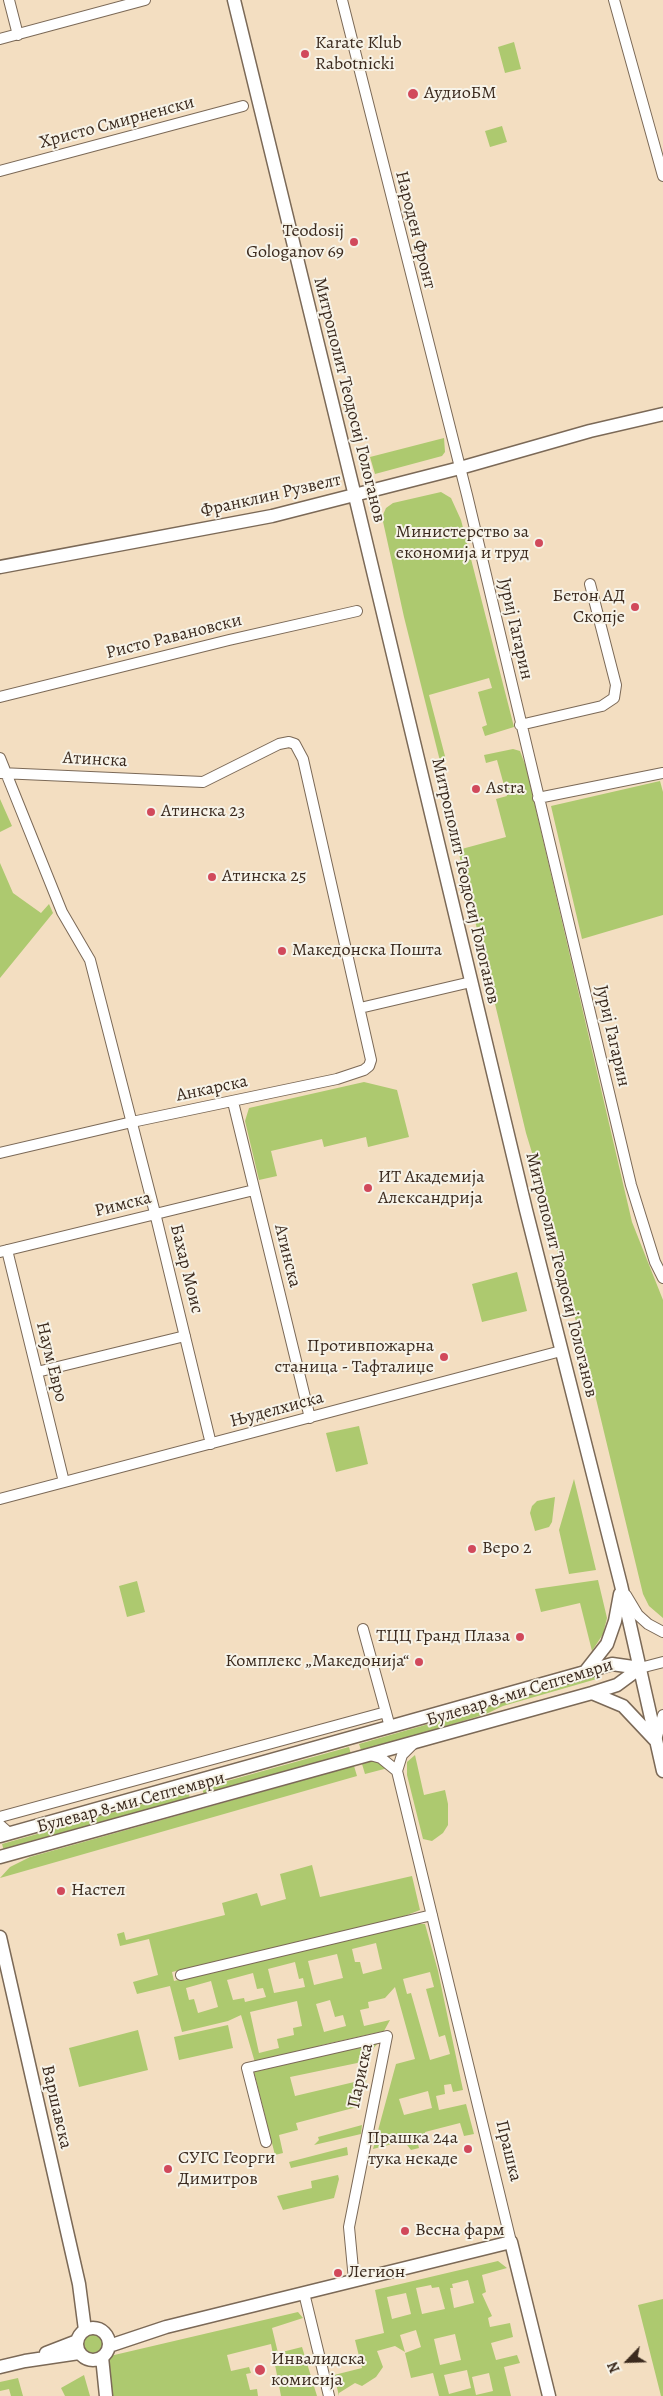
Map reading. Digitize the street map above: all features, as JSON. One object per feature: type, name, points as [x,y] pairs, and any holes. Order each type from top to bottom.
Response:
[{"type":"street","points":[[9,0],[18,34]]},
{"type":"street","points":[[0,39],[117,4],[145,0]]},
{"type":"street","name":"Митрополит Теодосиј Гологанов","points":[[234,0],[561,1351],[621,1585],[663,1771]]},
{"type":"street","name":"Народен Фронт","points":[[342,0],[460,468]]},
{"type":"street","points":[[614,0],[663,176]]},
{"type":"street","name":"Христо Смирненски","points":[[0,171],[243,106]]},
{"type":"street","name":"Франклин Рузвелт","points":[[0,567],[264,518],[460,468],[590,431],[663,414]]},
{"type":"street","name":"Јуриј Гагарин","points":[[460,468],[630,1185],[655,1262],[663,1278]]},
{"type":"street","points":[[520,725],[602,706],[614,698],[616,685],[590,584]]},
{"type":"street","name":"Ристо Равановски","points":[[0,696],[229,640],[357,612]]},
{"type":"street","name":"Анкарска","points":[[0,1153],[132,1122],[337,1079],[368,1068],[371,1060],[360,1008],[303,759],[298,746],[282,742],[205,781],[184,781]]},
{"type":"street","name":"Бахар Моис","points":[[0,758],[2,773],[62,912],[90,960],[156,1213],[211,1444]]},
{"type":"street","name":"Атинска","points":[[2,773],[184,781]]},
{"type":"street","points":[[538,798],[663,773]]},
{"type":"street","points":[[360,1008],[471,982]]},
{"type":"street","name":"Атинска","points":[[233,1102],[310,1418]]},
{"type":"street","name":"Римска","points":[[3,1251],[254,1190]]},
{"type":"street","name":"Наум Евро","points":[[3,1251],[37,1372],[64,1482]]},
{"type":"street","name":"Бахар Моис","points":[[37,1372],[185,1336]]},
{"type":"street","name":"Њуделхиска","points":[[0,1499],[561,1351]]},
{"type":"street","points":[[621,1585],[638,1615],[648,1624],[663,1632]]},
{"type":"street","points":[[585,1672],[607,1644],[615,1621],[621,1585]]},
{"type":"street","points":[[363,1629],[390,1727]]},
{"type":"street","points":[[640,1668],[663,1662]]},
{"type":"street","name":"Булевар 8-ми Септември","points":[[3,1831],[390,1727],[612,1664],[640,1668]]},
{"type":"street","name":"Булевар 8-ми Септември","points":[[0,1857],[592,1693],[618,1685],[640,1668]]},
{"type":"street","points":[[592,1693],[623,1706],[656,1741]]},
{"type":"street","points":[[0,1817],[386,1712]]},
{"type":"street","points":[[656,1741],[663,1715]]},
{"type":"street","points":[[370,1756],[385,1760],[397,1771],[404,1752],[413,1744]]},
{"type":"street","name":"Прашка","points":[[397,1771],[549,2396]]},
{"type":"street","points":[[181,1975],[432,1914]]},
{"type":"street","name":"Варшавска","points":[[0,1937],[79,2284],[99,2335]]},
{"type":"street","name":"Париска","points":[[266,2142],[247,2068],[387,2036],[350,2218],[350,2248],[354,2280]]},
{"type":"street","points":[[0,2367],[78,2347],[99,2335],[166,2327],[512,2242]]},
{"type":"street","points":[[304,2293],[329,2396]]},
{"type":"street","points":[[99,2335],[97,2359],[105,2396]]},
{"type":"street","points":[[78,2347],[97,2359]]},
{"type":"green space","points":[[514,42],[521,69],[505,73],[498,47]]},
{"type":"green space","points":[[502,126],[507,142],[490,147],[485,131]]},
{"type":"green space","points":[[444,438],[445,452],[442,456],[375,474],[370,457]]},
{"type":"green space","points":[[441,492],[451,498],[461,520],[514,727],[485,736],[482,727],[487,725],[478,692],[492,688],[489,678],[429,695],[446,760],[440,761],[404,617],[382,517],[386,508],[393,503]]},
{"type":"green space","points":[[513,749],[520,751],[526,767],[632,1222],[663,1300],[663,1618],[649,1606],[643,1594],[584,1349],[560,1266],[550,1212],[526,1133],[458,850],[506,837],[496,799],[507,796],[497,760],[486,763],[484,755]]},
{"type":"green space","points":[[660,781],[663,792],[663,915],[582,939],[551,806]]},
{"type":"green space","points":[[0,799],[12,826],[0,832]]},
{"type":"green space","points":[[0,863],[13,893],[41,913],[49,904],[53,913],[0,978]]},
{"type":"green space","points":[[364,1082],[397,1090],[409,1137],[368,1147],[366,1137],[324,1147],[322,1139],[271,1151],[277,1176],[259,1180],[245,1121],[249,1108]]},
{"type":"green space","points":[[517,1272],[527,1311],[482,1322],[472,1284]]},
{"type":"green space","points":[[359,1426],[368,1464],[336,1472],[326,1433]]},
{"type":"green space","points":[[574,1479],[596,1570],[569,1574],[559,1530]]},
{"type":"green space","points":[[555,1497],[552,1522],[549,1527],[535,1531],[530,1513],[532,1506],[537,1501]]},
{"type":"green space","points":[[598,1580],[607,1618],[603,1634],[592,1651],[580,1603],[541,1612],[535,1589]]},
{"type":"green space","points":[[137,1581],[145,1612],[127,1617],[119,1586]]},
{"type":"green space","points":[[599,1675],[600,1678],[503,1706],[486,1714],[423,1733],[361,1750],[359,1744]]},
{"type":"green space","points":[[349,1747],[351,1754],[204,1795],[202,1788]]},
{"type":"green space","points":[[415,1755],[424,1795],[445,1790],[448,1804],[448,1825],[443,1833],[432,1841],[423,1839],[407,1775],[407,1762]]},
{"type":"green space","points":[[373,1761],[381,1763],[388,1768],[365,1774],[362,1764]]},
{"type":"green space","points":[[354,1766],[357,1776],[0,1878],[10,1867],[30,1857]]},
{"type":"green space","points":[[188,1791],[190,1798],[4,1851],[2,1844]]},
{"type":"green space","points":[[312,1865],[320,1897],[412,1876],[420,1910],[402,1917],[172,1972],[174,1981],[416,1924],[425,1924],[438,1971],[463,2090],[453,2092],[451,2084],[444,2085],[445,2094],[436,2096],[439,2110],[466,2104],[474,2134],[464,2136],[460,2123],[425,2132],[426,2138],[417,2140],[419,2148],[411,2150],[404,2141],[373,2149],[396,2064],[415,2059],[395,1987],[385,1998],[368,2002],[369,2008],[360,2010],[364,2026],[390,2020],[384,2031],[322,2045],[256,2066],[241,2015],[228,2021],[182,2032],[170,1986],[137,1994],[133,1982],[158,1975],[149,1939],[120,1946],[117,1934],[124,1932],[126,1940],[225,1915],[222,1903],[257,1893],[261,1906],[286,1899],[280,1874]],"holes":[[[376,1943],[382,1969],[363,1974],[360,1962],[355,1962],[352,1949]],[[337,1954],[343,1978],[314,1985],[308,1961]],[[295,1962],[299,1979],[303,1978],[305,1987],[274,1993],[268,1969]],[[430,1972],[434,1987],[426,1989],[439,2037],[445,2035],[450,2054],[430,2060],[411,1993],[407,1994],[403,1979]],[[253,1973],[257,1989],[263,1988],[266,1997],[245,2002],[244,1998],[233,2000],[227,1980]],[[211,1981],[218,2007],[198,2013],[194,1999],[189,2000],[186,1988]],[[330,2000],[335,2017],[343,2015],[346,2026],[324,2032],[316,2004]],[[297,2001],[302,2026],[293,2028],[294,2035],[277,2039],[279,2048],[259,2053],[250,2012]],[[428,2091],[432,2108],[404,2115],[399,2099]]]},
{"type":"green space","points":[[228,2025],[233,2048],[179,2060],[174,2037]]},
{"type":"green space","points":[[138,2030],[148,2070],[79,2087],[69,2048]]},
{"type":"green space","points":[[378,2043],[362,2062],[290,2077],[295,2096],[367,2079],[357,2107],[296,2123],[298,2130],[279,2135],[283,2153],[275,2155],[254,2072]]},
{"type":"green space","points":[[362,2125],[361,2134],[314,2145],[319,2140],[318,2137]]},
{"type":"green space","points":[[347,2147],[348,2155],[291,2168],[289,2162]]},
{"type":"green space","points":[[338,2175],[339,2179],[334,2198],[283,2210],[277,2196],[312,2188],[311,2181]]},
{"type":"green space","points":[[498,2261],[507,2268],[482,2275],[486,2292],[482,2294],[492,2316],[488,2318],[490,2327],[510,2323],[513,2337],[491,2343],[496,2360],[517,2355],[520,2363],[504,2367],[511,2396],[439,2396],[433,2373],[411,2378],[405,2353],[421,2347],[416,2330],[400,2335],[405,2352],[395,2346],[377,2351],[383,2367],[376,2377],[362,2386],[355,2383],[339,2393],[339,2396],[334,2375],[362,2368],[355,2340],[384,2333],[375,2290]],"holes":[[[468,2280],[474,2303],[454,2308],[450,2288],[453,2288],[452,2284]],[[431,2285],[432,2288],[439,2287],[445,2309],[422,2314],[416,2288]],[[406,2293],[411,2314],[392,2319],[387,2297]],[[455,2334],[461,2360],[440,2365],[434,2339]],[[467,2370],[471,2388],[449,2394],[444,2375]],[[489,2373],[493,2391],[476,2395],[472,2377]]]},
{"type":"green space","points":[[663,2299],[663,2396],[661,2396],[638,2305]]},
{"type":"green space","points":[[298,2312],[303,2318],[272,2328],[278,2353],[302,2347],[317,2396],[281,2396],[271,2344],[227,2355],[231,2371],[249,2367],[251,2373],[246,2374],[250,2390],[257,2389],[258,2396],[110,2396],[101,2362],[110,2356]]},
{"type":"green space","points":[[94,2329],[104,2333],[108,2343],[104,2353],[94,2357],[84,2353],[80,2343],[84,2333]]},
{"type":"green space","points":[[84,2375],[90,2396],[65,2396],[61,2388]]},
{"type":"green space","points":[[18,2378],[23,2396],[11,2396],[9,2389],[0,2391],[0,2382]]},
{"type":"place","name":"Karate Klub Rabotnicki","points":[[305,54]]},
{"type":"place","name":"АудиоБМ","points":[[413,94]]},
{"type":"place","name":"Teodosij Gologanov 69","points":[[354,242]]},
{"type":"place","name":"Министерство за економија и труд","points":[[539,543]]},
{"type":"place","name":"Бетон АД Скопје","points":[[635,607]]},
{"type":"place","name":"Astra","points":[[476,789]]},
{"type":"place","name":"Атинска 23","points":[[151,812]]},
{"type":"place","name":"Атинска 25","points":[[212,877]]},
{"type":"place","name":"Македонска Пошта","points":[[282,951]]},
{"type":"place","name":"ИТ Академија Александрија","points":[[368,1188]]},
{"type":"place","name":"Противпожарна станица - Тафталиџе","points":[[444,1357]]},
{"type":"place","name":"Веро 2","points":[[472,1549]]},
{"type":"place","name":"ТЦЦ Гранд Плаза","points":[[520,1637]]},
{"type":"place","name":"Комплекс „Македонија“","points":[[419,1662]]},
{"type":"place","name":"Настел","points":[[61,1891]]},
{"type":"place","name":"Прашка 24а тука некаде","points":[[468,2149]]},
{"type":"place","name":"СУГС Георги Димитров","points":[[168,2169]]},
{"type":"place","name":"Весна фарм","points":[[405,2231]]},
{"type":"place","name":"Легион","points":[[338,2273]]},
{"type":"place","name":"Инвалидска комисија","points":[[260,2370]]}]
